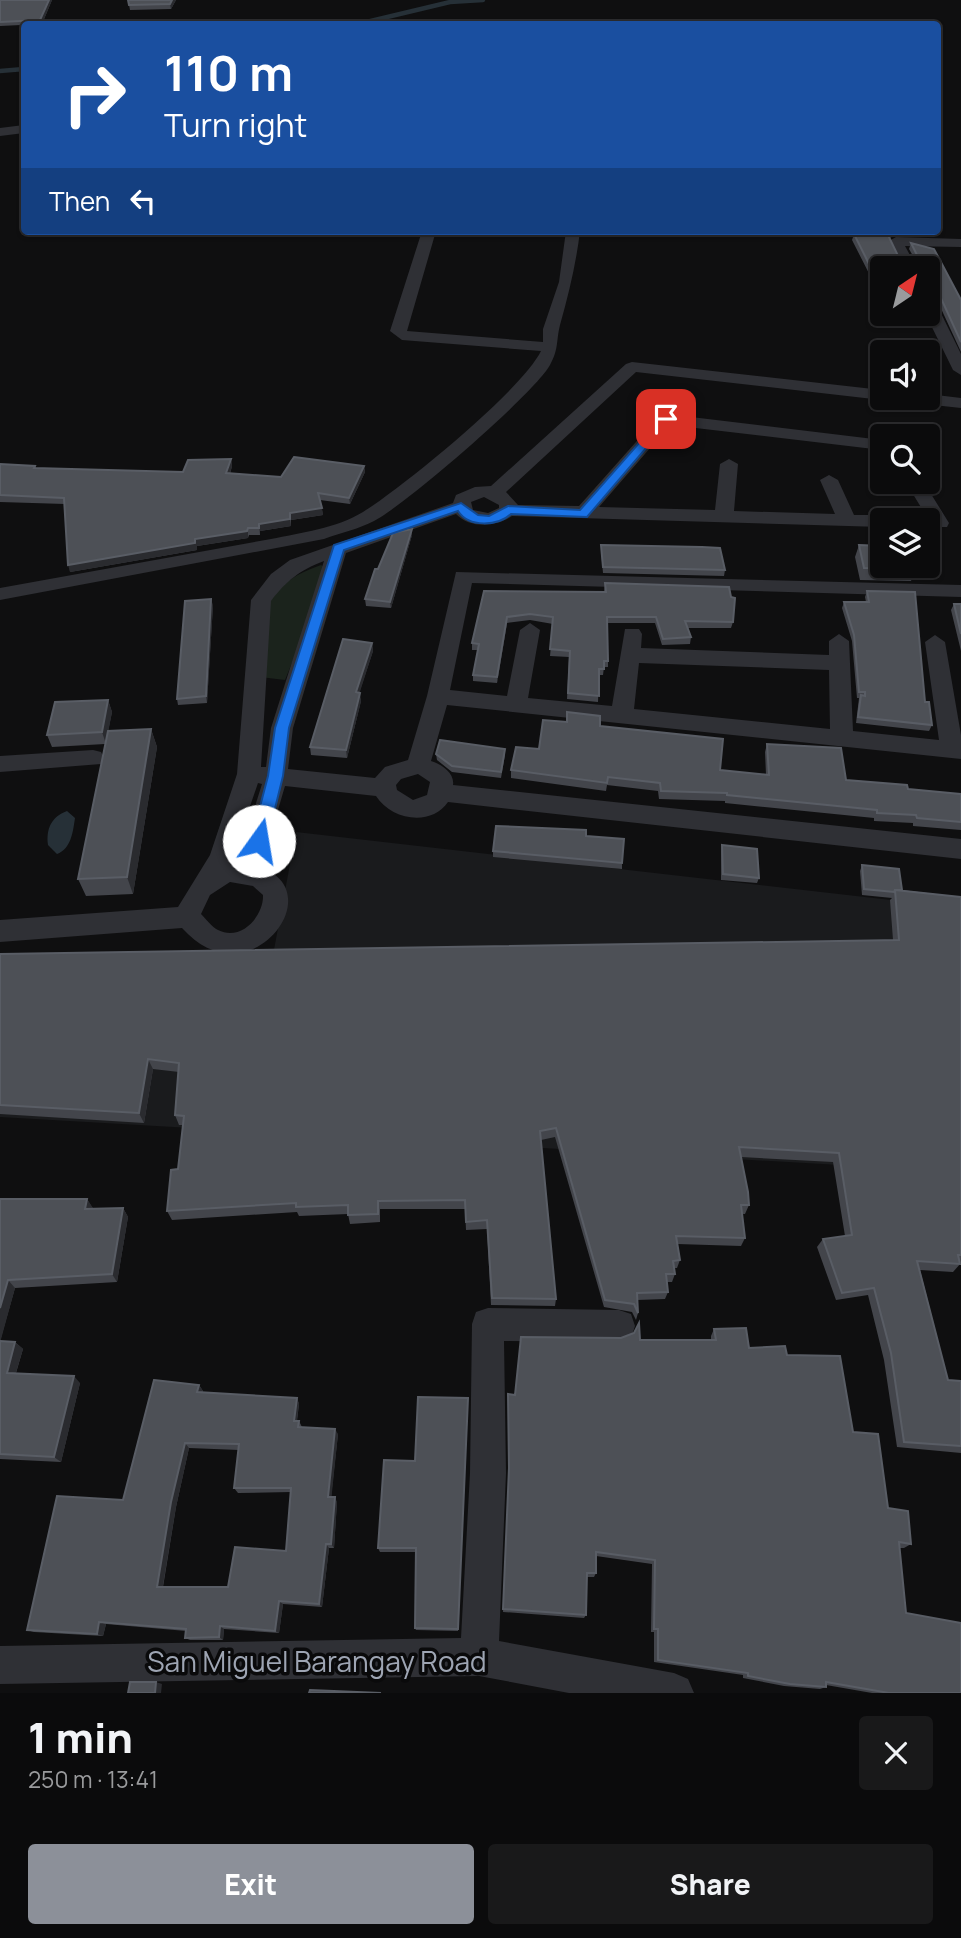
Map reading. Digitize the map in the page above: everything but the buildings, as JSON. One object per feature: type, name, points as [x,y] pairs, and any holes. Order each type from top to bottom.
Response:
[{"type":"street","points":[[0,132],[21,129]]},
{"type":"street","points":[[961,227],[958,233],[961,237]]},
{"type":"street","points":[[428,235],[398,331],[402,335],[551,347]]},
{"type":"street","points":[[0,594],[271,545],[317,535],[368,517],[446,456],[510,399],[541,367],[551,347],[551,329],[566,282],[572,235]]},
{"type":"street","points":[[904,256],[896,241],[961,243]]},
{"type":"street","points":[[940,326],[960,367]]},
{"type":"street","points":[[495,492],[509,503],[508,510],[501,517],[476,519],[466,514],[461,506],[463,499],[471,494],[495,492],[632,367],[870,394]]},
{"type":"street","points":[[940,401],[961,403]]},
{"type":"street","points":[[583,514],[666,419],[870,444]]},
{"type":"street","points":[[724,517],[729,464]]},
{"type":"street","points":[[829,480],[847,520]]},
{"type":"street","points":[[211,879],[222,855],[248,774],[261,600],[278,578],[297,564],[461,506]]},
{"type":"street","points":[[508,510],[870,521]]},
{"type":"street","points":[[940,523],[961,523]]},
{"type":"street","points":[[247,872],[276,776],[282,728],[338,548]]},
{"type":"street","points":[[418,766],[438,696],[463,576],[961,591]]},
{"type":"street","points":[[516,706],[530,630]]},
{"type":"street","points":[[438,696],[956,751],[935,642]]},
{"type":"street","points":[[622,717],[631,645],[839,652],[842,739]]},
{"type":"street","points":[[0,764],[93,758]]},
{"type":"street","points":[[418,766],[432,770],[442,780],[442,793],[435,802],[423,808],[409,809],[396,805],[387,798],[384,788],[389,776],[418,766]]},
{"type":"street","points":[[248,774],[384,788]]},
{"type":"street","points":[[442,793],[961,849]]},
{"type":"street","points":[[229,872],[247,872],[267,880],[277,896],[276,915],[262,932],[241,942],[217,943],[197,934],[188,917],[192,895],[211,879],[229,872]]},
{"type":"street","points":[[0,931],[188,917]]},
{"type":"street","points":[[479,1657],[488,1473],[488,1324],[618,1326]]},
{"type":"street","name":"San Miguel Barangay Road","points":[[0,1665],[479,1657],[674,1693]]},
{"type":"shaded area","points":[[321,565],[329,571],[285,680],[260,677],[264,622],[274,595],[284,584]]},
{"type":"shaded area","points":[[67,811],[75,818],[72,834],[62,852],[57,854],[48,845],[49,829],[53,820]]},
{"type":"shaded area","points":[[296,832],[961,908],[961,1172],[0,1117],[0,961],[273,955]]},
{"type":"waterway","points":[[371,21],[450,2],[483,0]]},
{"type":"waterway","points":[[0,71],[21,69]]},
{"type":"route","points":[[259,841],[262,821],[276,776],[282,728],[338,548],[461,506],[466,514],[476,519],[489,520],[501,517],[508,510],[583,514],[666,419]]}]
